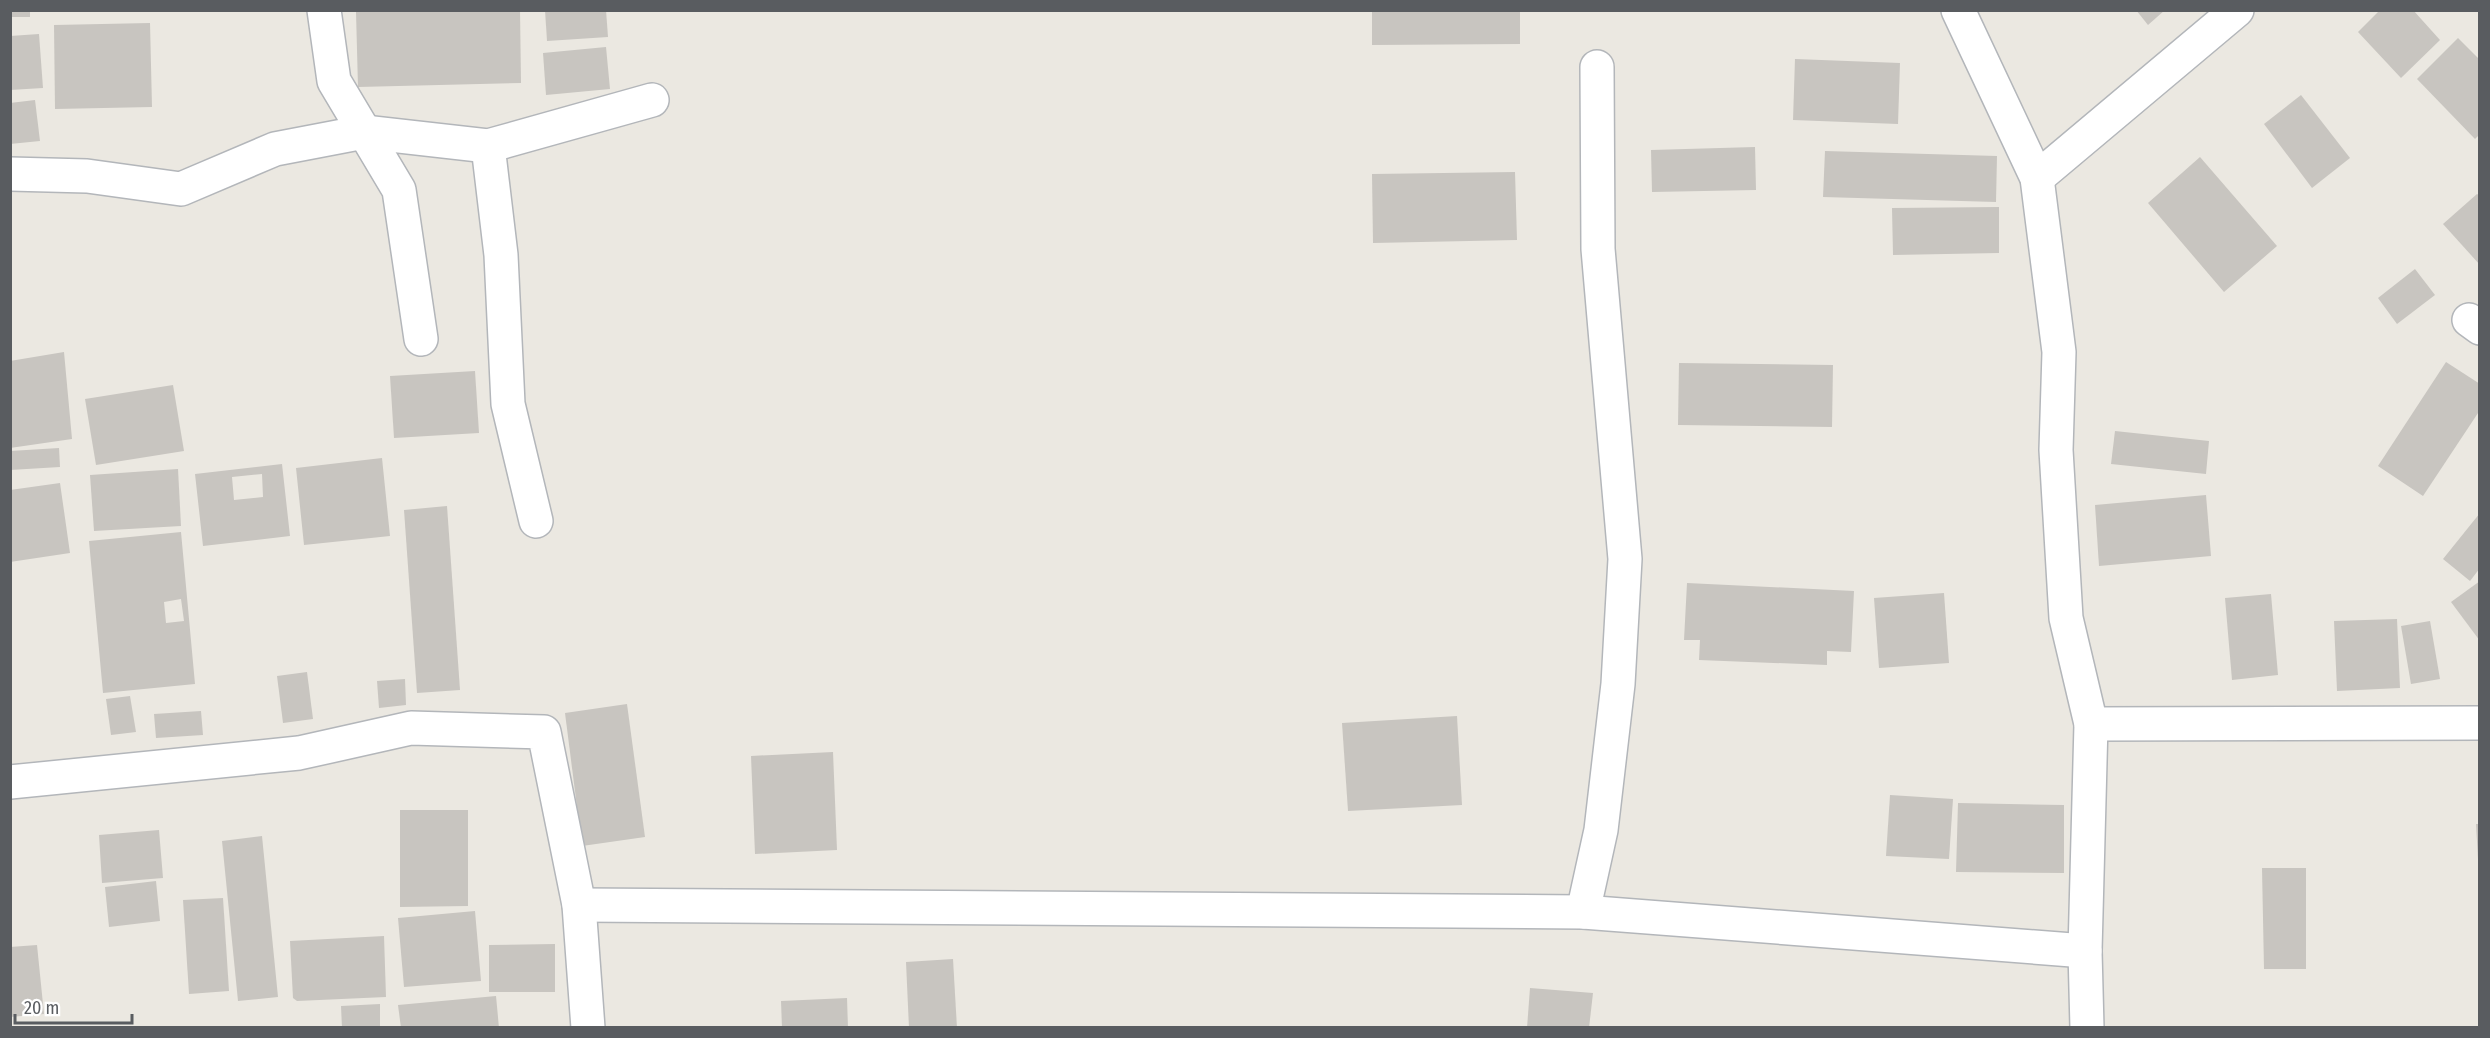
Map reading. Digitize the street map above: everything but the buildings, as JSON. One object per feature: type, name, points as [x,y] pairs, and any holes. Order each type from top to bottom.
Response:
[{"type":"street","points":[[324,10],[334,81],[399,190],[421,339]]},
{"type":"street","points":[[1958,10],[2037,178],[2059,352],[2056,450],[2066,618],[2091,724],[2085,951],[2087,1028]]},
{"type":"street","points":[[2037,178],[2237,10]]},
{"type":"street","points":[[1583,912],[1601,830],[1618,684],[1625,560],[1598,249],[1597,67]]},
{"type":"street","points":[[10,174],[87,176],[181,189],[275,149],[364,132],[488,146],[652,100]]},
{"type":"street","points":[[488,146],[501,255],[508,404],[536,521]]},
{"type":"street","points":[[2091,724],[2480,723]]},
{"type":"street","points":[[10,782],[299,753],[411,728],[544,732],[579,905],[588,1028]]},
{"type":"street","points":[[579,905],[1583,912],[2085,951]]}]
